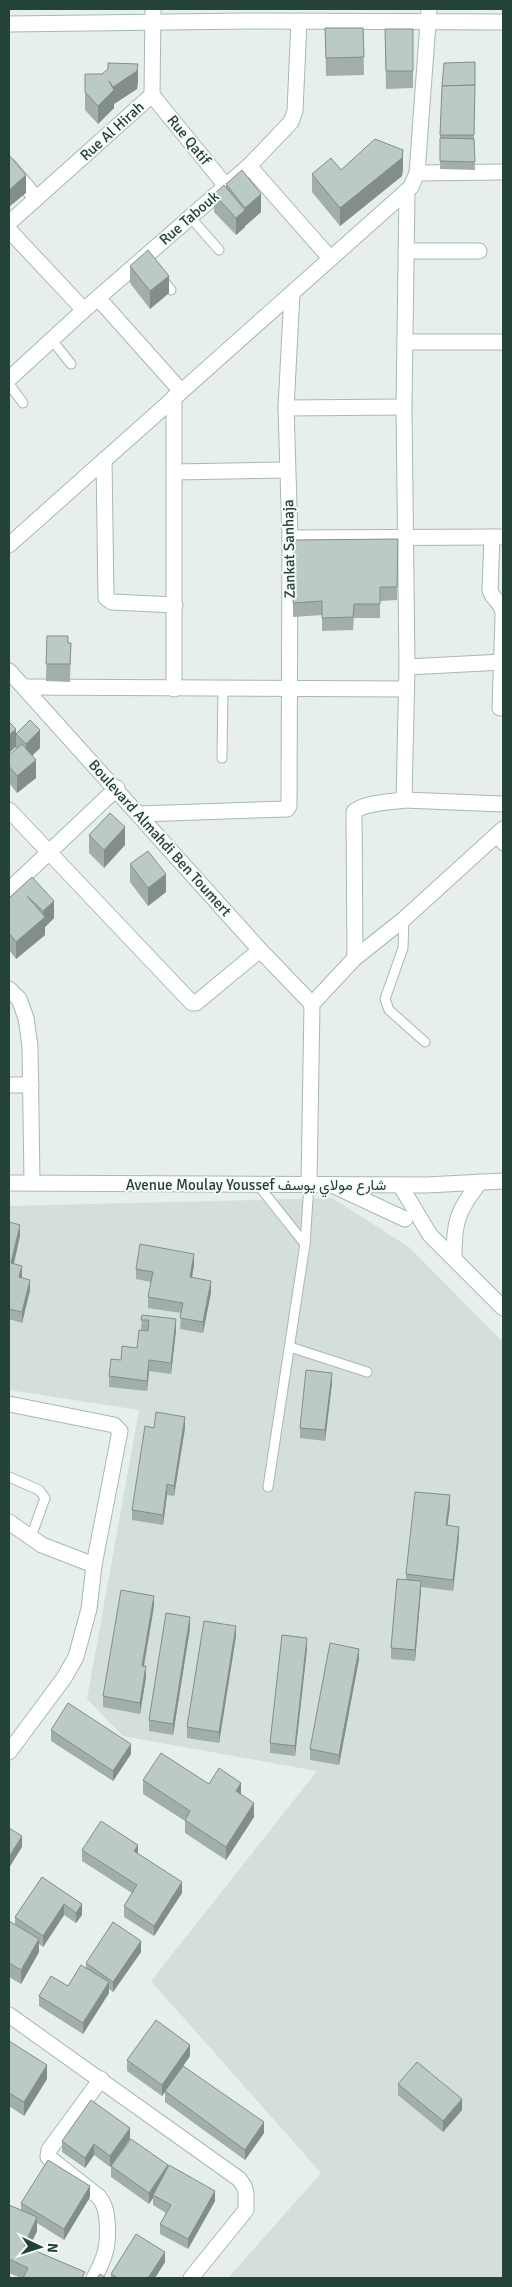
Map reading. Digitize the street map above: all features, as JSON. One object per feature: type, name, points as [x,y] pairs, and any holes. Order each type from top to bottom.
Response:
[{"type":"street","points":[[9,24],[153,15],[299,21],[429,15],[503,22]]},
{"type":"street","name":"Rue Al Hirah","points":[[9,224],[152,95],[153,15]]},
{"type":"street","points":[[9,545],[407,191],[417,173],[429,15]]},
{"type":"street","name":"Rue Tabouk","points":[[9,379],[98,298],[150,263],[191,218],[249,166],[294,117],[299,21]]},
{"type":"street","name":"Rue Qatif","points":[[152,95],[226,186]]},
{"type":"street","points":[[9,166],[36,198]]},
{"type":"street","points":[[249,166],[330,258]]},
{"type":"street","points":[[417,173],[503,172]]},
{"type":"street","points":[[404,800],[407,667],[404,407],[407,191]]},
{"type":"street","points":[[9,230],[84,310]]},
{"type":"street","points":[[407,251],[479,251]]},
{"type":"street","name":"Zankat Sanhaja","points":[[139,814],[287,810],[289,806],[290,538],[286,470],[286,408],[292,292]]},
{"type":"street","points":[[98,298],[178,394],[174,472],[174,689]]},
{"type":"street","points":[[405,342],[503,342]]},
{"type":"street","points":[[286,408],[404,407]]},
{"type":"street","points":[[104,460],[106,598],[112,602],[175,604]]},
{"type":"street","points":[[174,472],[286,470]]},
{"type":"street","points":[[290,538],[498,537],[490,590],[491,596],[502,605],[503,615],[500,708]]},
{"type":"street","points":[[407,667],[502,662]]},
{"type":"street","name":"Boulevard Almahdi Ben Toumert","points":[[9,671],[260,950],[312,1004]]},
{"type":"street","points":[[24,687],[406,689]]},
{"type":"street","points":[[9,890],[50,853],[116,788]]},
{"type":"street","points":[[355,958],[354,812],[358,809],[381,803],[404,800],[503,804]]},
{"type":"street","points":[[9,810],[192,1004],[196,1003],[260,950]]},
{"type":"street","points":[[309,1184],[312,1004],[355,958],[500,838]]},
{"type":"street","points":[[9,989],[19,999],[26,1018],[30,1046],[32,1183]]},
{"type":"street","points":[[9,1085],[31,1084]]},
{"type":"street","name":"Avenue Moulay Youssef شارع مولاي يوسف","points":[[9,1183],[400,1185],[503,1181]]},
{"type":"street","points":[[454,1258],[454,1237],[460,1211],[480,1182]]},
{"type":"street","points":[[331,1184],[406,1219],[430,1235],[503,1308]]},
{"type":"street","points":[[373,1185],[406,1219]]},
{"type":"street","points":[[400,1185],[430,1235]]},
{"type":"street","points":[[9,1404],[114,1425],[119,1429],[120,1434],[94,1564],[89,1608],[76,1657],[64,1678],[9,1752]]},
{"type":"street","points":[[9,1522],[42,1545],[94,1564]]},
{"type":"street","points":[[9,2015],[239,2179],[244,2186],[246,2210],[191,2278]]},
{"type":"street","points":[[94,2278],[106,2254],[109,2241],[104,2203],[100,2197],[48,2157],[49,2150],[100,2079]]},
{"type":"lane","points":[[191,218],[219,250]]},
{"type":"lane","points":[[150,263],[172,290]]},
{"type":"lane","points":[[52,340],[71,364]]},
{"type":"lane","points":[[9,384],[22,404]]},
{"type":"lane","points":[[222,758],[223,689]]},
{"type":"lane","points":[[404,919],[403,948],[385,999],[389,1010],[425,1042]]},
{"type":"lane","points":[[268,1487],[305,1244],[309,1184]]},
{"type":"lane","points":[[258,1185],[305,1244]]},
{"type":"lane","points":[[290,1346],[367,1372]]},
{"type":"lane","points":[[9,1477],[39,1490],[45,1498],[31,1538]]},
{"type":"shaded area","points":[[332,1198],[409,1247],[503,1342],[503,2278],[228,2278],[321,2173],[151,1981],[317,1771],[123,1736],[87,1699],[139,1410],[9,1390],[9,1206]]},
{"type":"building","points":[[325,28],[363,28],[364,57],[326,58]]},
{"type":"building","points":[[385,29],[413,29],[413,71],[386,71]]},
{"type":"building","points":[[475,62],[475,85],[442,86],[444,63]]},
{"type":"building","points":[[108,63],[138,64],[137,71],[113,87],[109,81],[114,90],[98,106],[85,92],[85,74],[102,74],[108,69]]},
{"type":"building","points":[[475,85],[474,135],[440,135],[442,86]]},
{"type":"building","points":[[440,138],[474,139],[475,162],[440,161]]},
{"type":"building","points":[[375,139],[403,150],[402,158],[340,208],[312,174],[331,158],[341,170]]},
{"type":"building","points":[[9,155],[26,175],[9,190]]},
{"type":"building","points":[[242,170],[261,194],[245,208],[226,184]]},
{"type":"building","points":[[224,185],[245,210],[236,218],[214,194]]},
{"type":"building","points":[[148,250],[169,276],[150,291],[130,266]]},
{"type":"building","points":[[398,539],[397,587],[380,587],[380,604],[354,604],[353,617],[322,618],[322,601],[293,603],[293,540]]},
{"type":"building","points":[[47,636],[68,636],[68,643],[71,643],[70,664],[46,664]]},
{"type":"building","points":[[30,720],[40,730],[26,744],[16,734]]},
{"type":"building","points":[[9,722],[16,729],[9,735]]},
{"type":"building","points":[[22,744],[36,760],[17,776],[9,766],[9,755]]},
{"type":"building","points":[[110,813],[125,827],[104,850],[89,835]]},
{"type":"building","points":[[148,851],[166,874],[148,888],[130,864]]},
{"type":"building","points":[[32,877],[54,901],[43,911],[27,896],[45,917],[16,942],[9,933],[9,898]]},
{"type":"building","points":[[9,1222],[20,1225],[11,1263],[22,1266],[19,1277],[30,1280],[22,1312],[9,1309]]},
{"type":"building","points":[[140,1244],[194,1254],[190,1277],[211,1281],[203,1322],[180,1318],[183,1303],[148,1297],[153,1272],[136,1269]]},
{"type":"building","points":[[142,1315],[176,1319],[171,1363],[149,1360],[147,1381],[109,1376],[111,1359],[121,1360],[122,1346],[137,1348],[139,1330],[148,1331],[149,1320],[141,1320]]},
{"type":"building","points":[[306,1370],[332,1373],[325,1430],[300,1428]]},
{"type":"building","points":[[156,1412],[185,1417],[174,1486],[167,1484],[163,1515],[132,1510],[145,1426],[154,1428]]},
{"type":"building","points":[[415,1492],[450,1495],[446,1525],[459,1527],[453,1580],[406,1574]]},
{"type":"building","points":[[397,1579],[421,1581],[415,1650],[391,1648]]},
{"type":"building","points":[[121,1590],[154,1596],[142,1666],[146,1666],[140,1703],[103,1696]]},
{"type":"building","points":[[166,1613],[190,1617],[173,1724],[149,1720]]},
{"type":"building","points":[[204,1621],[236,1626],[219,1732],[187,1727]]},
{"type":"building","points":[[282,1635],[307,1638],[295,1746],[270,1743]]},
{"type":"building","points":[[330,1643],[359,1649],[339,1755],[310,1749]]},
{"type":"building","points":[[68,1703],[131,1744],[113,1771],[51,1730]]},
{"type":"building","points":[[161,1753],[209,1784],[219,1768],[241,1783],[236,1791],[254,1803],[226,1847],[185,1820],[190,1811],[143,1780]]},
{"type":"building","points":[[101,1821],[138,1845],[134,1851],[182,1882],[154,1926],[124,1906],[137,1885],[82,1850]]},
{"type":"building","points":[[9,1828],[22,1836],[9,1857]]},
{"type":"building","points":[[42,1877],[82,1904],[76,1913],[64,1904],[43,1936],[15,1917]]},
{"type":"building","points":[[9,1921],[39,1939],[21,1970],[9,1963]]},
{"type":"building","points":[[113,1922],[141,1941],[113,1982],[86,1963]]},
{"type":"building","points":[[81,1965],[109,1982],[83,2023],[39,1996],[51,1976],[68,1986]]},
{"type":"building","points":[[156,2020],[190,2045],[162,2085],[127,2060]]},
{"type":"building","points":[[9,2041],[47,2065],[24,2102],[9,2093]]},
{"type":"building","points":[[417,2062],[462,2099],[443,2121],[398,2084]]},
{"type":"building","points":[[183,2066],[264,2122],[245,2150],[165,2091]]},
{"type":"building","points":[[91,2100],[130,2128],[110,2156],[94,2144],[85,2158],[62,2141]]},
{"type":"building","points":[[131,2139],[168,2165],[149,2193],[111,2166]]},
{"type":"building","points":[[48,2160],[90,2186],[64,2229],[21,2203]]},
{"type":"building","points":[[169,2165],[215,2191],[188,2239],[160,2224],[171,2205],[153,2195]]},
{"type":"building","points":[[9,2205],[37,2217],[24,2246],[85,2272],[82,2278],[23,2278],[28,2268],[9,2259]]},
{"type":"building","points":[[136,2234],[165,2252],[148,2278],[118,2278],[111,2274]]},
{"type":"building","points":[[100,2274],[106,2278],[97,2278]]}]
